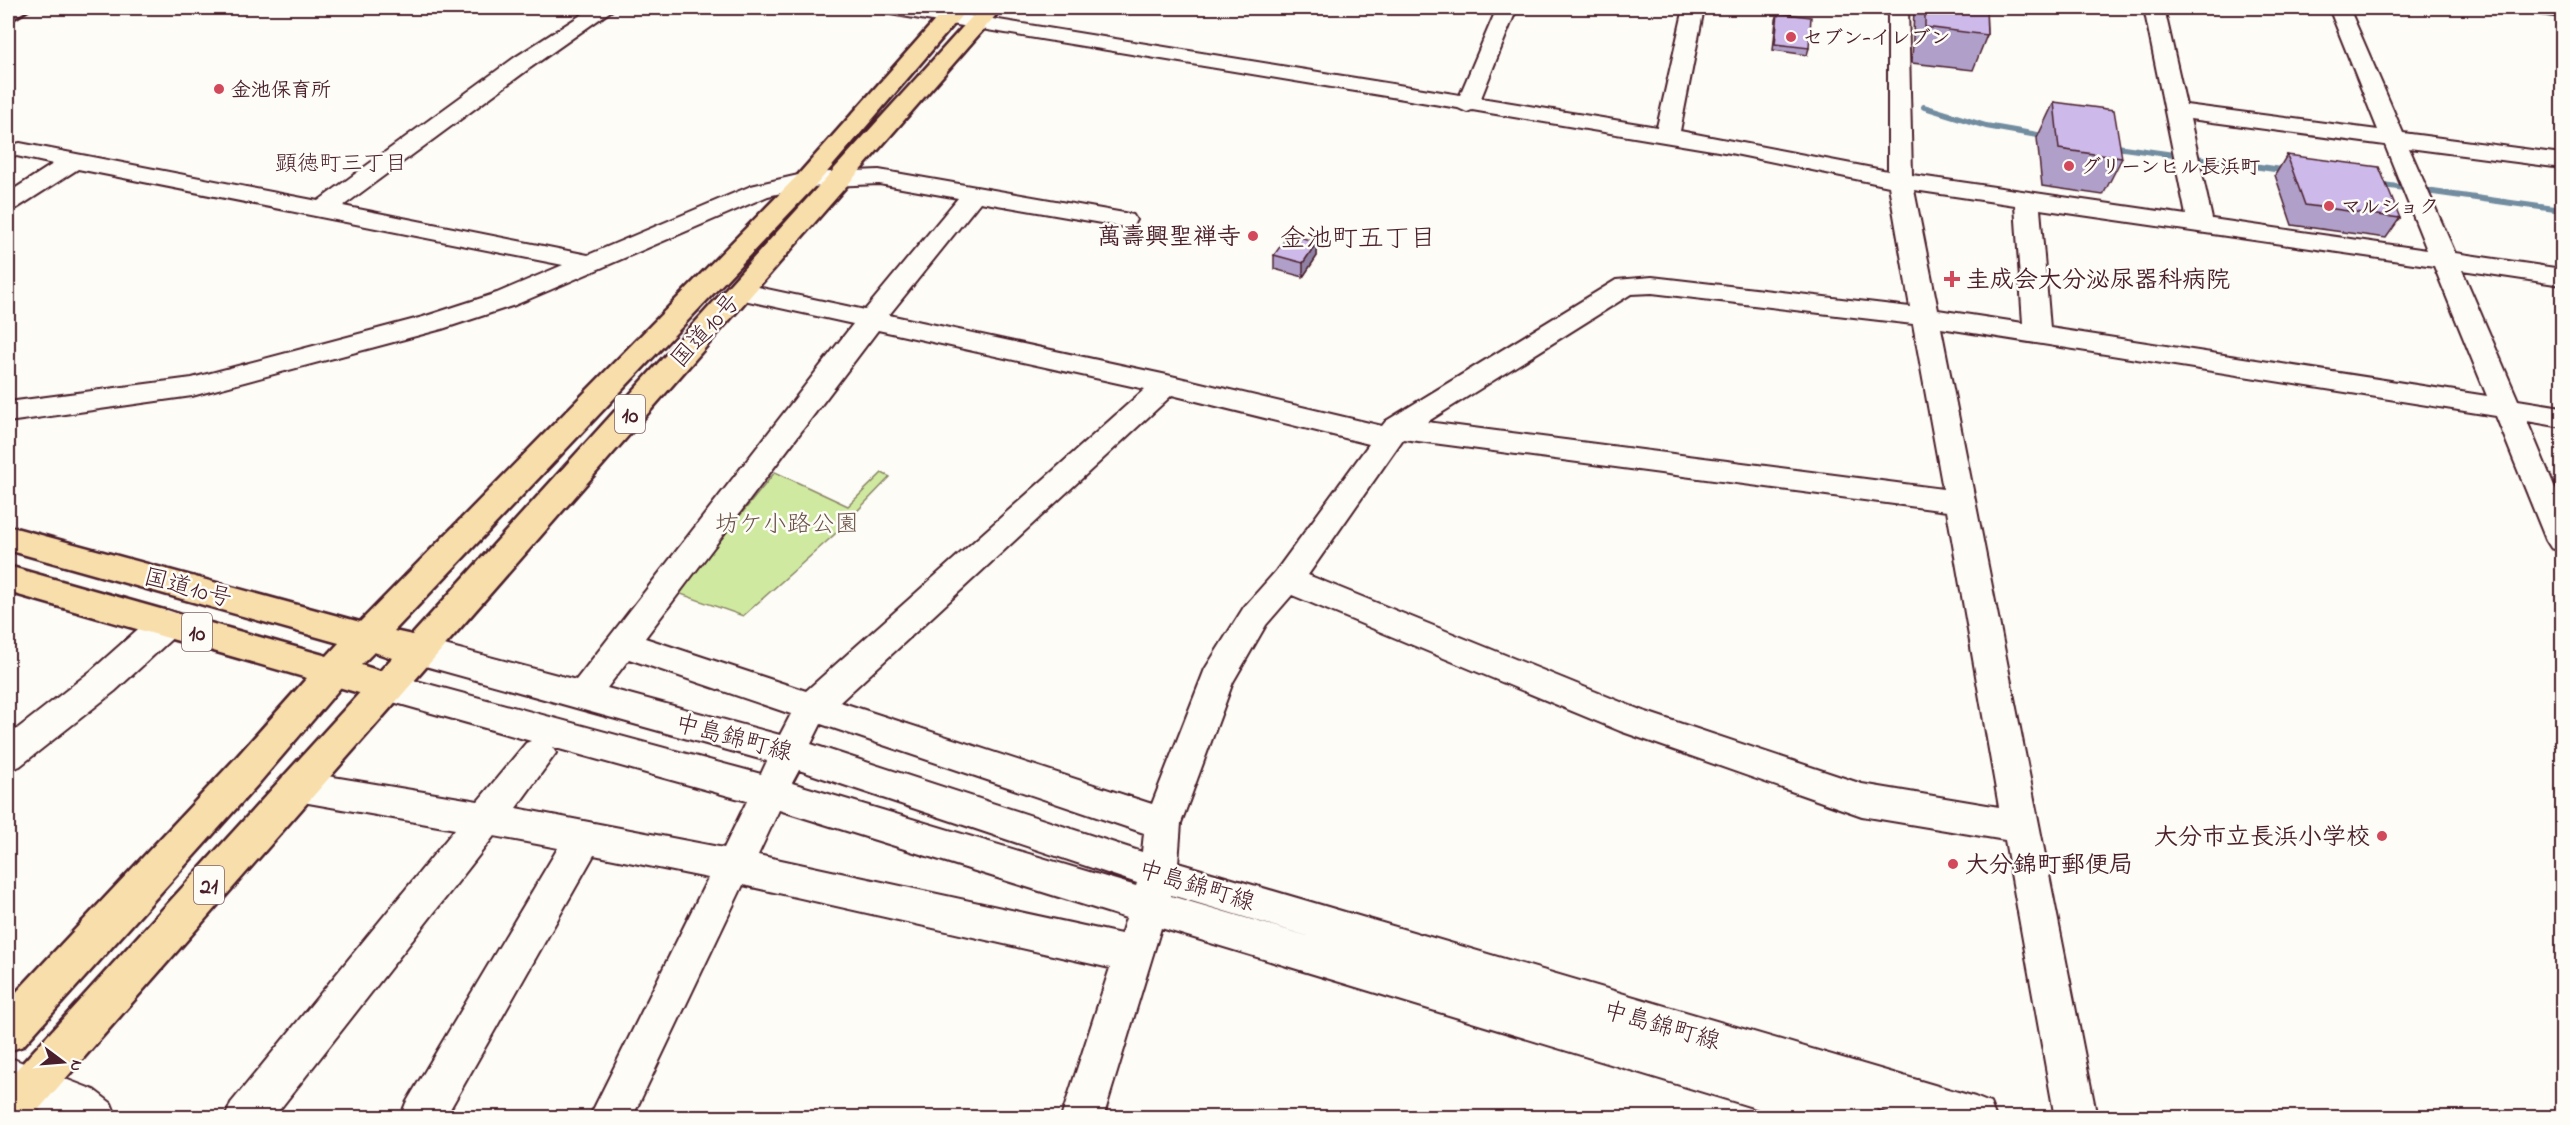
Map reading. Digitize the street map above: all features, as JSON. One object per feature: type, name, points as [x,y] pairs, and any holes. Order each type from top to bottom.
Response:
[{"type":"main road","name":"国道10号","points":[[334,671],[807,180],[953,12]]},
{"type":"main road","name":"国道10号","points":[[8,579],[387,687],[985,14]]},
{"type":"main road","name":"国道10号","points":[[8,538],[368,635],[418,651]]},
{"type":"main road","name":"21","points":[[8,1031],[248,771],[334,671]]},
{"type":"main road","name":"21","points":[[16,1091],[387,687]]},
{"type":"street","points":[[322,210],[522,63],[605,8]]},
{"type":"street","points":[[890,8],[985,14],[1467,105],[1667,136],[1900,181],[2562,277]]},
{"type":"street","points":[[1467,105],[1507,8]]},
{"type":"street","points":[[1667,136],[1694,8]]},
{"type":"street","points":[[1898,8],[1900,181],[2076,1118]]},
{"type":"street","points":[[2154,8],[2175,110],[2194,182],[2201,225]]},
{"type":"street","points":[[2339,8],[2562,540]]},
{"type":"street","points":[[2530,8],[2562,11]]},
{"type":"street","points":[[2175,110],[2562,161]]},
{"type":"street","points":[[20,150],[591,263]]},
{"type":"street","points":[[8,203],[73,161]]},
{"type":"street","points":[[8,412],[192,387],[432,323],[506,299],[760,191],[807,180],[879,177],[1124,220]]},
{"type":"street","points":[[593,681],[870,321],[974,194]]},
{"type":"street","points":[[2027,199],[2037,335]]},
{"type":"street","points":[[1082,1118],[1131,955],[1154,890],[1163,823],[1217,680],[1255,616],[1287,580],[1392,433],[1625,286],[1652,285],[1926,317],[2562,417]]},
{"type":"street","points":[[739,291],[1392,433],[1960,502]]},
{"type":"street","points":[[610,1118],[812,706],[1167,384]]},
{"type":"street","points":[[1287,580],[1632,721],[1863,800],[2020,826]]},
{"type":"street","points":[[8,756],[103,681],[168,623]]},
{"type":"street","points":[[622,644],[1163,823]]},
{"type":"street","name":"中島錦町線","points":[[418,651],[789,752],[1154,890],[1860,1118]]},
{"type":"street","name":"中島錦町線","points":[[387,687],[771,792],[1154,890],[1975,1118]]},
{"type":"street","points":[[246,1118],[538,753]]},
{"type":"street","points":[[297,786],[485,818],[733,866],[1131,955]]},
{"type":"street","points":[[421,1118],[584,838]]},
{"type":"street","points":[[16,1091],[79,1105],[96,1118]]},
{"type":"green space","name":"坊ケ小路公園","points":[[775,472],[848,506],[882,473],[890,477],[834,535],[743,616],[678,593]]},
{"type":"building","points":[[1925,8],[1986,8],[1987,35],[1925,27]]},
{"type":"building","name":"セブン-イレブン","points":[[1778,13],[1811,17],[1809,48],[1775,44]]},
{"type":"building","points":[[2054,102],[2114,110],[2122,158],[2059,149]]},
{"type":"building","points":[[2287,155],[2379,167],[2400,218],[2305,205]]},
{"type":"building","points":[[1289,234],[1317,242],[1303,263],[1274,255]]},
{"type":"waterway","points":[[1924,107],[1986,126],[2049,137]]},
{"type":"waterway","points":[[2109,146],[2289,171]]},
{"type":"waterway","points":[[2376,184],[2562,210]]},
{"type":"railway","points":[[8,23],[33,8]]},
{"type":"place","name":"セブン-イレブン","points":[[1791,37]]},
{"type":"place","name":"金池保育所","points":[[219,89]]},
{"type":"place","name":"グリーンヒル長浜町","points":[[2069,166]]},
{"type":"place","name":"マルショク","points":[[2329,206]]},
{"type":"place","name":"萬壽興聖禅寺","points":[[1253,236]]},
{"type":"place","name":"圭成会大分泌尿器科病院","points":[[1952,279]]},
{"type":"place","name":"大分市立長浜小学校","points":[[2382,836]]},
{"type":"place","name":"大分錦町郵便局","points":[[1953,864]]},
{"type":"district","name":"顕徳町三丁目","points":[[341,162]]},
{"type":"district","name":"金池町五丁目","points":[[1358,237]]}]
